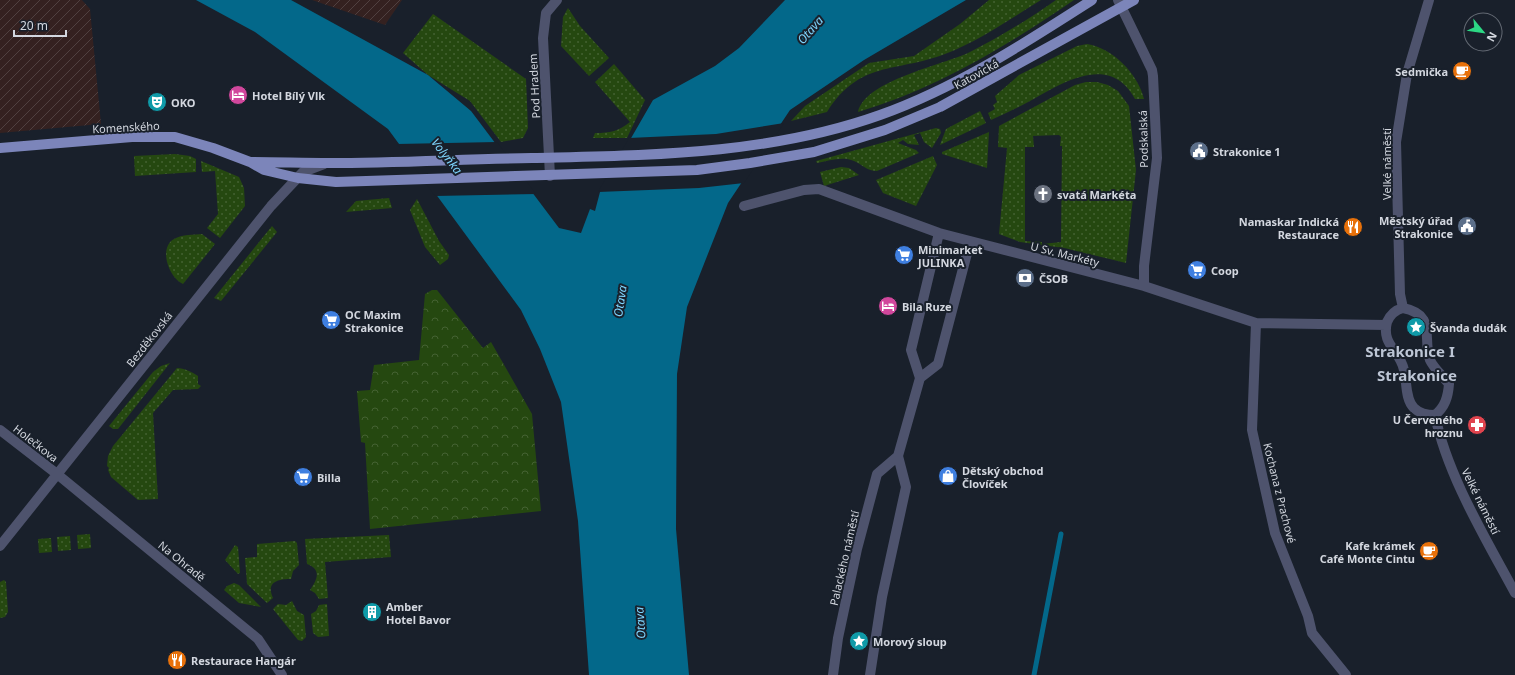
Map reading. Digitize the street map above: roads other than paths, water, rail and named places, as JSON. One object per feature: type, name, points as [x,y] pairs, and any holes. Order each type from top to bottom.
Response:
[{"type":"main road","name":"Katovická","points":[[595,156],[672,154],[725,149],[772,142],[835,128],[880,115],[940,90],[1020,46],[1092,0]]},
{"type":"main road","name":"Katovická","points":[[596,174],[723,167],[821,150],[885,130],[940,107],[1120,4],[1134,0]]},
{"type":"main road","name":"Komenského","points":[[0,148],[132,137],[175,137],[213,148],[250,162],[264,170],[298,178],[336,182],[596,174]]},
{"type":"main road","name":"Komenského","points":[[250,162],[330,163],[595,156]]},
{"type":"street","name":"Pod Hradem","points":[[550,176],[543,38],[546,13],[557,0]]},
{"type":"street","name":"Velké náměstí","points":[[1403,308],[1400,294],[1396,142],[1407,74],[1429,0]]},
{"type":"street","name":"Podskalská","points":[[1120,4],[1152,70],[1153,76],[1157,158],[1144,266],[1144,286]]},
{"type":"street","name":"Bezděkovská","points":[[0,546],[266,212],[303,172],[330,163]]},
{"type":"street","name":"U Sv. Markéty","points":[[744,206],[804,190],[819,189],[939,234],[1144,286],[1256,323],[1386,325]]},
{"type":"street","points":[[870,675],[882,597],[906,487],[898,456],[920,378],[911,350],[939,234]]},
{"type":"street","points":[[920,378],[938,364],[970,242]]},
{"type":"street","points":[[1403,308],[1412,310],[1426,323],[1428,330],[1430,360],[1449,384],[1447,398],[1441,410],[1435,416],[1420,412],[1414,408],[1410,402],[1402,362],[1390,346],[1384,332],[1393,313],[1403,308]]},
{"type":"street","name":"Kochana z Prachové","points":[[1256,323],[1252,430],[1275,533],[1308,616],[1312,633],[1346,675]]},
{"type":"street","name":"Velké náměstí","points":[[1435,416],[1452,466],[1468,505],[1515,593]]},
{"type":"street","name":"Holečkova","points":[[0,430],[57,474]]},
{"type":"street","name":"Palackého náměstí","points":[[833,675],[838,638],[857,549],[877,474],[898,456]]},
{"type":"street","name":"Na Ohradě","points":[[57,474],[258,639],[273,658],[282,675]]},
{"type":"water","points":[[196,0],[291,0],[428,75],[471,111],[559,228],[581,233],[590,209],[595,211],[600,192],[653,100],[715,66],[739,48],[785,0],[966,0],[864,60],[790,110],[728,203],[687,307],[677,374],[676,529],[689,675],[589,675],[578,521],[561,402],[540,349],[521,310],[388,129],[255,32]]},
{"type":"waterway","points":[[1034,675],[1061,534]]},
{"type":"place","name":"Sedmička","points":[[1462,71]]},
{"type":"place","name":"Hotel Bílý Vlk","points":[[238,95]]},
{"type":"place","name":"OKO","points":[[157,102]]},
{"type":"place","name":"Strakonice 1","points":[[1199,151]]},
{"type":"place","name":"svatá Markéta","points":[[1043,194]]},
{"type":"place","name":"Městský úřad Strakonice","points":[[1467,226]]},
{"type":"place","name":"Namaskar Indická Restaurace","points":[[1353,227]]},
{"type":"place","name":"Minimarket JULINKA","points":[[904,255]]},
{"type":"place","name":"Coop","points":[[1197,270]]},
{"type":"place","name":"ČSOB","points":[[1025,278]]},
{"type":"place","name":"Bila Ruze","points":[[888,306]]},
{"type":"place","name":"OC Maxim Strakonice","points":[[331,320]]},
{"type":"place","name":"Švanda dudák","points":[[1416,327]]},
{"type":"place","name":"U Červeného hroznu","points":[[1477,425]]},
{"type":"place","name":"Dětský obchod Človíček","points":[[948,476]]},
{"type":"place","name":"Billa","points":[[303,477]]},
{"type":"place","name":"Kafe krámek Café Monte Cintu","points":[[1429,551]]},
{"type":"place","name":"Amber Hotel Bavor","points":[[372,612]]},
{"type":"place","name":"Morový sloup","points":[[859,641]]},
{"type":"place","name":"Restaurace Hangár","points":[[177,660]]},
{"type":"district","name":"Strakonice I","points":[[1410,351]]},
{"type":"district","name":"Strakonice","points":[[1417,375]]},
{"type":"water label","name":"Otava","points":[[810,30]]},
{"type":"water label","name":"Volyňka","points":[[447,156]]},
{"type":"water label","name":"Otava","points":[[620,301]]},
{"type":"water label","name":"Otava","points":[[640,623]]}]
